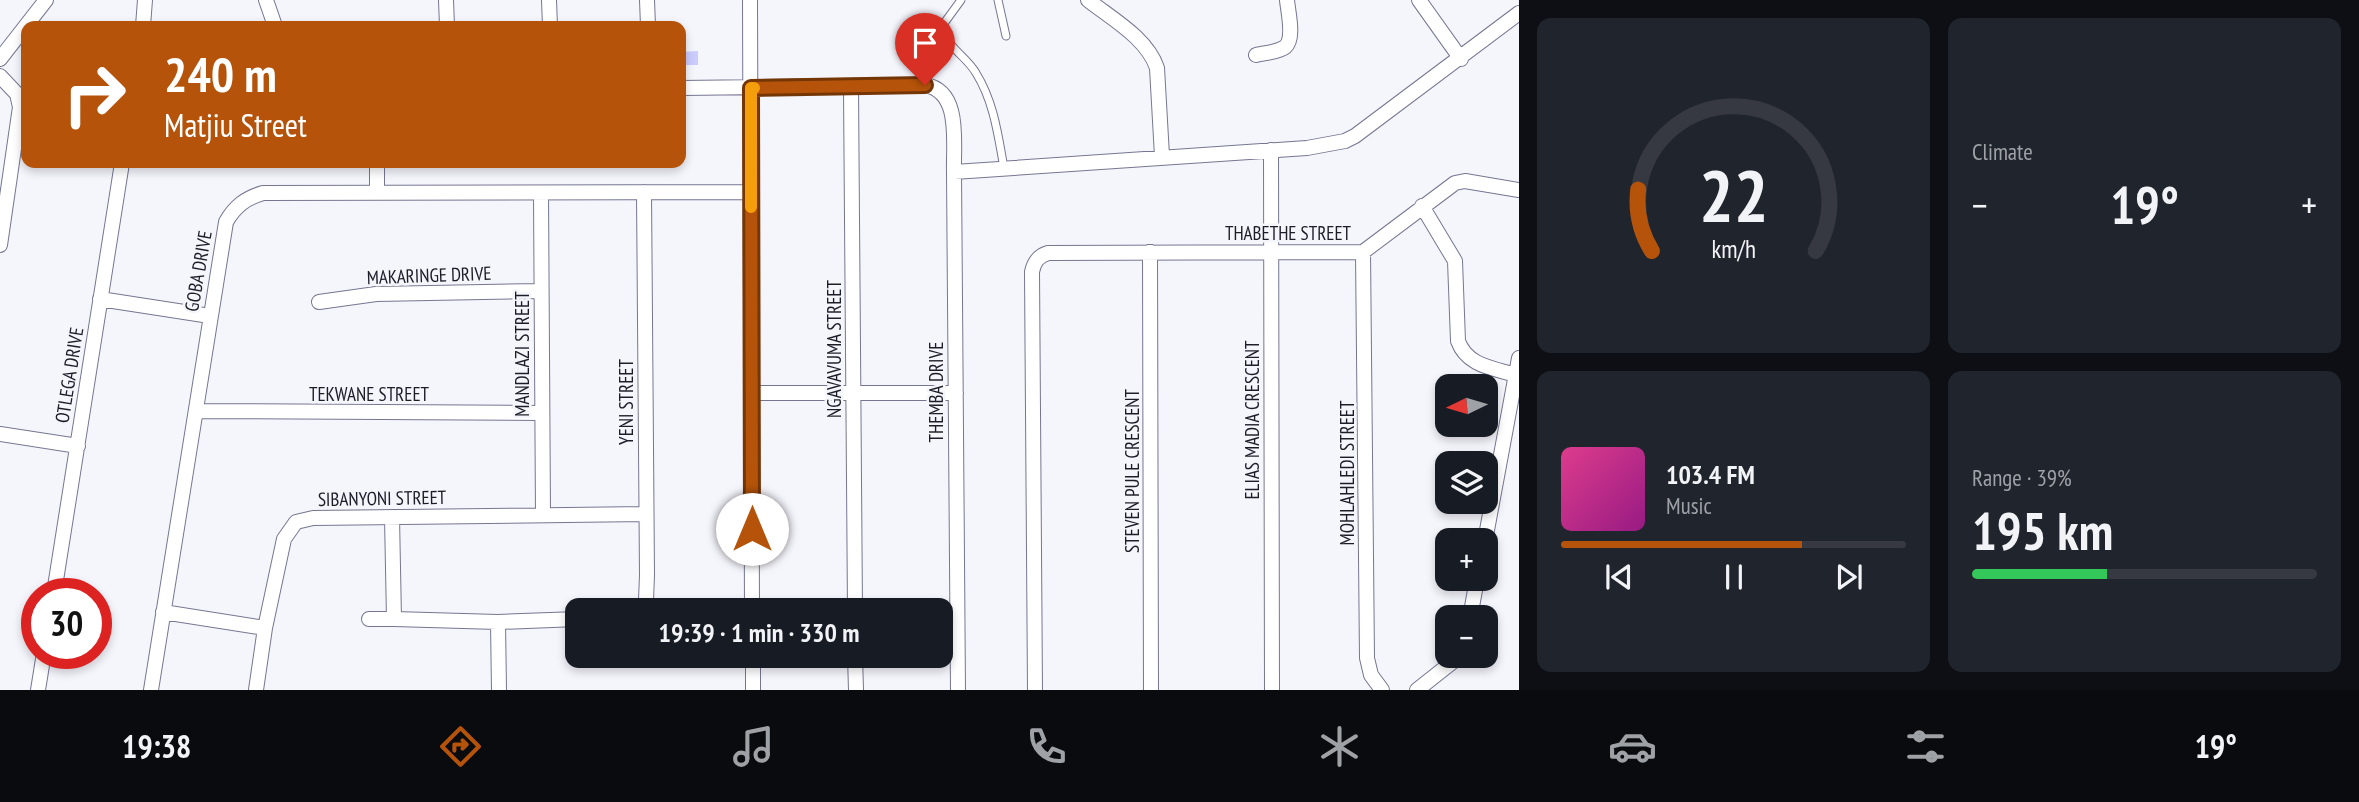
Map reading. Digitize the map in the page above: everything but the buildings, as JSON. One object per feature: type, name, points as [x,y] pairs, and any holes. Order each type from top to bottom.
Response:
[{"type":"street","points":[[30,21],[46,0]]},
{"type":"street","points":[[143,21],[145,0]]},
{"type":"street","points":[[265,0],[273,21]]},
{"type":"street","points":[[446,0],[447,21]]},
{"type":"street","points":[[549,0],[550,21]]},
{"type":"street","points":[[647,0],[648,21]]},
{"type":"street","points":[[750,0],[752,598]]},
{"type":"street","points":[[1088,0],[1139,40],[1154,58],[1157,68],[1162,156]]},
{"type":"street","points":[[1256,55],[1283,49],[1288,44],[1290,34],[1287,0]]},
{"type":"street","points":[[1419,0],[1461,59]]},
{"type":"street","points":[[954,172],[1331,144],[1355,136],[1519,13]]},
{"type":"street","points":[[0,59],[21,32]]},
{"type":"street","points":[[0,76],[17,93],[20,107],[0,245]]},
{"type":"street","name":"THEMBA DRIVE","points":[[851,87],[925,85],[946,95],[951,108],[954,172],[958,690]]},
{"type":"street","points":[[686,88],[851,87]]},
{"type":"street","name":"NGAVAVUMA STREET","points":[[851,87],[855,598]]},
{"type":"street","name":"ELIAS MADIA CRESCENT","points":[[1271,150],[1272,690]]},
{"type":"street","name":"OTLEGA DRIVE","points":[[56,578],[121,168]]},
{"type":"street","points":[[377,168],[377,193]]},
{"type":"street","name":"THABETHE STREET","points":[[1035,690],[1032,272],[1035,261],[1042,254],[1048,253],[1363,252],[1422,206],[1460,181],[1519,190]]},
{"type":"street","name":"YENI STREET","points":[[644,192],[646,598]]},
{"type":"street","name":"GOBA DRIVE","points":[[151,690],[226,222],[241,203],[264,193],[751,192]]},
{"type":"street","name":"MANDLAZI STREET","points":[[541,194],[543,514]]},
{"type":"street","points":[[1422,206],[1455,261],[1458,341],[1461,349],[1478,363],[1516,375]]},
{"type":"street","name":"STEVEN PULE CRESCENT","points":[[1150,252],[1151,690]]},
{"type":"street","name":"MOHLAHLEDI STREET","points":[[1363,252],[1367,658],[1371,675],[1382,690]]},
{"type":"street","name":"MAKARINGE DRIVE","points":[[319,302],[376,294],[541,291]]},
{"type":"street","points":[[100,299],[210,316]]},
{"type":"street","points":[[1487,528],[1519,358]]},
{"type":"street","points":[[751,393],[956,393]]},
{"type":"street","name":"TEKWANE STREET","points":[[196,411],[542,413]]},
{"type":"street","points":[[0,434],[78,446]]},
{"type":"street","name":"SIBANYONI STREET","points":[[256,690],[265,628],[284,539],[296,522],[313,518],[645,514]]},
{"type":"street","points":[[392,517],[394,619]]},
{"type":"street","points":[[163,612],[265,628]]},
{"type":"street","points":[[369,619],[498,622],[565,620]]},
{"type":"street","points":[[498,622],[499,690]]},
{"type":"street","points":[[753,668],[753,690]]},
{"type":"street","points":[[855,668],[856,690]]},
{"type":"street","points":[[1417,690],[1445,668]]},
{"type":"street","points":[[38,690],[41,669]]},
{"type":"lane","points":[[961,0],[945,22],[944,35],[971,65],[987,95],[993,111],[1004,169]]},
{"type":"lane","points":[[998,0],[1006,36]]},
{"type":"slow traffic","points":[[751,207],[751,88],[754,88]]},
{"type":"route","points":[[752,529],[751,88],[925,85]]}]
